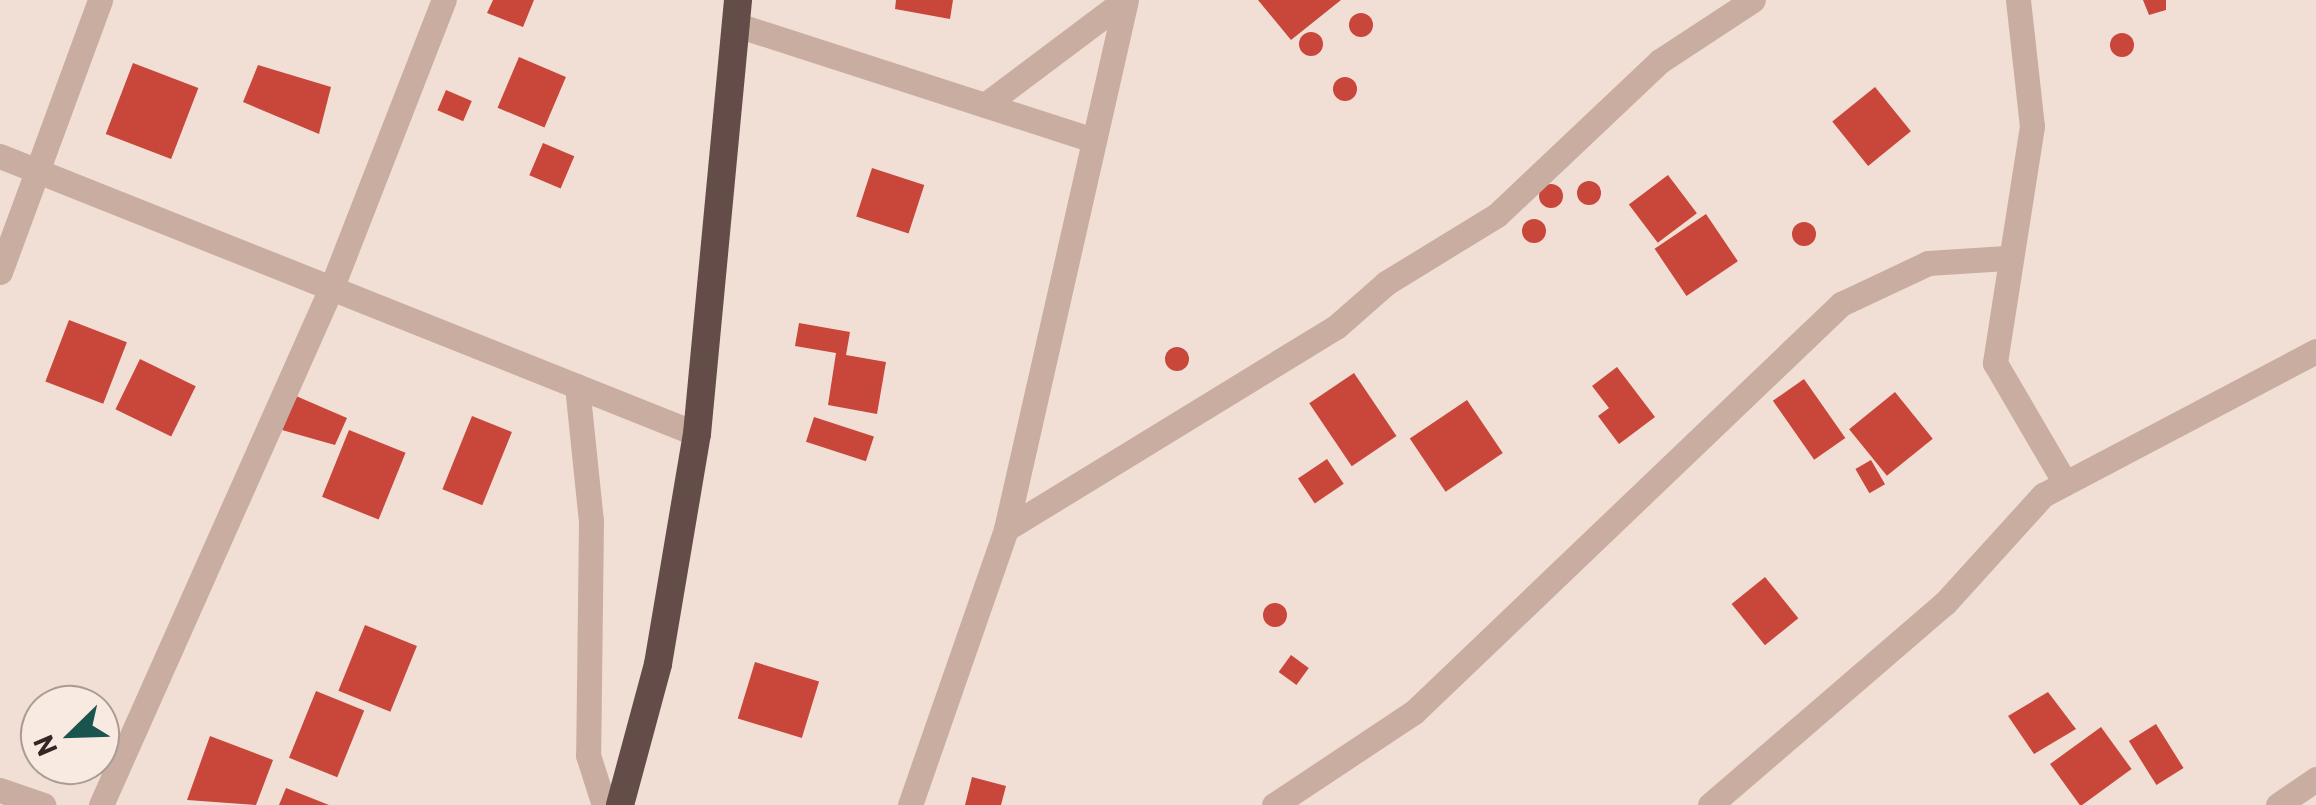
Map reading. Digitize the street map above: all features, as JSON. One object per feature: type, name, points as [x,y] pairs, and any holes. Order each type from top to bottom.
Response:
[{"type":"highway","points":[[620,805],[658,664],[697,434],[738,12]]},
{"type":"street","points":[[0,272],[40,172],[100,0]]},
{"type":"street","points":[[101,805],[332,284],[444,0]]},
{"type":"street","points":[[986,105],[1126,0]]},
{"type":"street","points":[[910,805],[1006,529],[1126,0]]},
{"type":"street","points":[[1006,529],[1336,327],[1386,283],[1497,215],[1660,61],[1753,0]]},
{"type":"street","points":[[2018,0],[2032,126],[2006,258],[1996,363],[2065,484]]},
{"type":"street","points":[[738,12],[986,105],[1094,140]]},
{"type":"street","points":[[0,156],[332,284],[697,434]]},
{"type":"street","points":[[1274,805],[1414,712],[1842,304],[1928,263],[2006,258]]},
{"type":"street","points":[[1710,805],[1945,603],[2043,496],[2315,347]]},
{"type":"street","points":[[577,386],[591,520],[588,755],[604,805]]},
{"type":"street","points":[[2278,805],[2316,779]]},
{"type":"street","points":[[0,790],[43,805]]},
{"type":"building","points":[[493,0],[534,0],[523,27],[487,13]]},
{"type":"building","points":[[896,0],[953,0],[950,19],[895,9]]},
{"type":"building","points":[[1258,0],[1341,0],[1291,40]]},
{"type":"building","points":[[2143,0],[2166,0],[2166,10],[2149,15]]},
{"type":"building","points":[[1361,13],[1370,16],[1370,34],[1361,37],[1352,34],[1349,25],[1352,16]]},
{"type":"building","points":[[1311,32],[1320,35],[1320,53],[1311,56],[1302,53],[1299,44],[1302,35]]},
{"type":"building","points":[[2122,33],[2131,36],[2131,54],[2122,57],[2113,54],[2110,45],[2113,36]]},
{"type":"building","points":[[519,57],[566,77],[544,128],[498,108]]},
{"type":"building","points":[[133,63],[198,88],[171,159],[106,134]]},
{"type":"building","points":[[258,65],[331,87],[319,134],[243,102]]},
{"type":"building","points":[[1340,77],[1350,77],[1357,89],[1350,101],[1340,101],[1333,94],[1333,84]]},
{"type":"building","points":[[1875,87],[1911,131],[1868,166],[1832,122]]},
{"type":"building","points":[[446,90],[472,101],[463,121],[437,110]]},
{"type":"building","points":[[543,143],[574,156],[561,189],[529,175]]},
{"type":"building","points":[[872,168],[924,185],[909,233],[856,217]]},
{"type":"building","points":[[1668,175],[1697,213],[1658,243],[1629,204]]},
{"type":"building","points":[[1589,181],[1598,184],[1598,202],[1589,205],[1580,202],[1577,193],[1580,184]]},
{"type":"building","points":[[1551,184],[1560,187],[1560,205],[1551,208],[1542,205],[1539,196],[1542,187]]},
{"type":"building","points":[[1706,214],[1738,261],[1686,296],[1655,249]]},
{"type":"building","points":[[1529,219],[1539,219],[1546,231],[1539,243],[1529,243],[1522,236],[1522,226]]},
{"type":"building","points":[[1804,222],[1813,225],[1813,243],[1804,246],[1795,243],[1792,234],[1795,225]]},
{"type":"building","points":[[69,320],[127,342],[103,404],[45,382]]},
{"type":"building","points":[[799,323],[850,332],[846,355],[886,362],[877,414],[828,405],[836,353],[795,346]]},
{"type":"building","points":[[1177,347],[1186,350],[1186,368],[1177,371],[1168,368],[1165,359],[1168,350]]},
{"type":"building","points":[[140,359],[196,386],[171,437],[115,409]]},
{"type":"building","points":[[1617,367],[1655,417],[1619,444],[1598,416],[1609,408],[1592,386]]},
{"type":"building","points":[[1354,373],[1396,436],[1352,466],[1309,403]]},
{"type":"building","points":[[1804,379],[1845,438],[1814,460],[1773,401]]},
{"type":"building","points":[[1895,392],[1933,439],[1887,476],[1849,429]]},
{"type":"building","points":[[296,396],[347,418],[335,445],[282,430]]},
{"type":"building","points":[[1467,400],[1503,453],[1446,492],[1410,439]]},
{"type":"building","points":[[472,416],[512,432],[482,505],[442,489]]},
{"type":"building","points":[[814,417],[874,436],[866,461],[806,442]]},
{"type":"building","points":[[349,430],[406,453],[379,520],[322,497]]},
{"type":"building","points":[[1327,459],[1344,484],[1315,503],[1298,479]]},
{"type":"building","points":[[1871,460],[1885,484],[1869,493],[1855,469]]},
{"type":"building","points":[[1765,577],[1798,618],[1765,645],[1732,604]]},
{"type":"building","points":[[1270,603],[1280,603],[1287,615],[1280,627],[1270,627],[1263,620],[1263,610]]},
{"type":"building","points":[[365,625],[417,646],[390,712],[338,691]]},
{"type":"building","points":[[1291,655],[1309,668],[1296,685],[1279,672]]},
{"type":"building","points":[[755,662],[819,682],[802,738],[738,718]]},
{"type":"building","points":[[316,691],[364,710],[337,777],[289,758]]},
{"type":"building","points":[[2048,692],[2076,729],[2034,754],[2008,716]]},
{"type":"building","points":[[2156,724],[2184,768],[2156,785],[2129,741]]},
{"type":"building","points":[[2101,727],[2132,769],[2080,805],[2050,764]]},
{"type":"building","points":[[210,736],[273,760],[256,805],[187,800]]},
{"type":"building","points":[[972,777],[1006,786],[1001,805],[965,805]]},
{"type":"building","points":[[286,788],[329,805],[279,805]]}]
